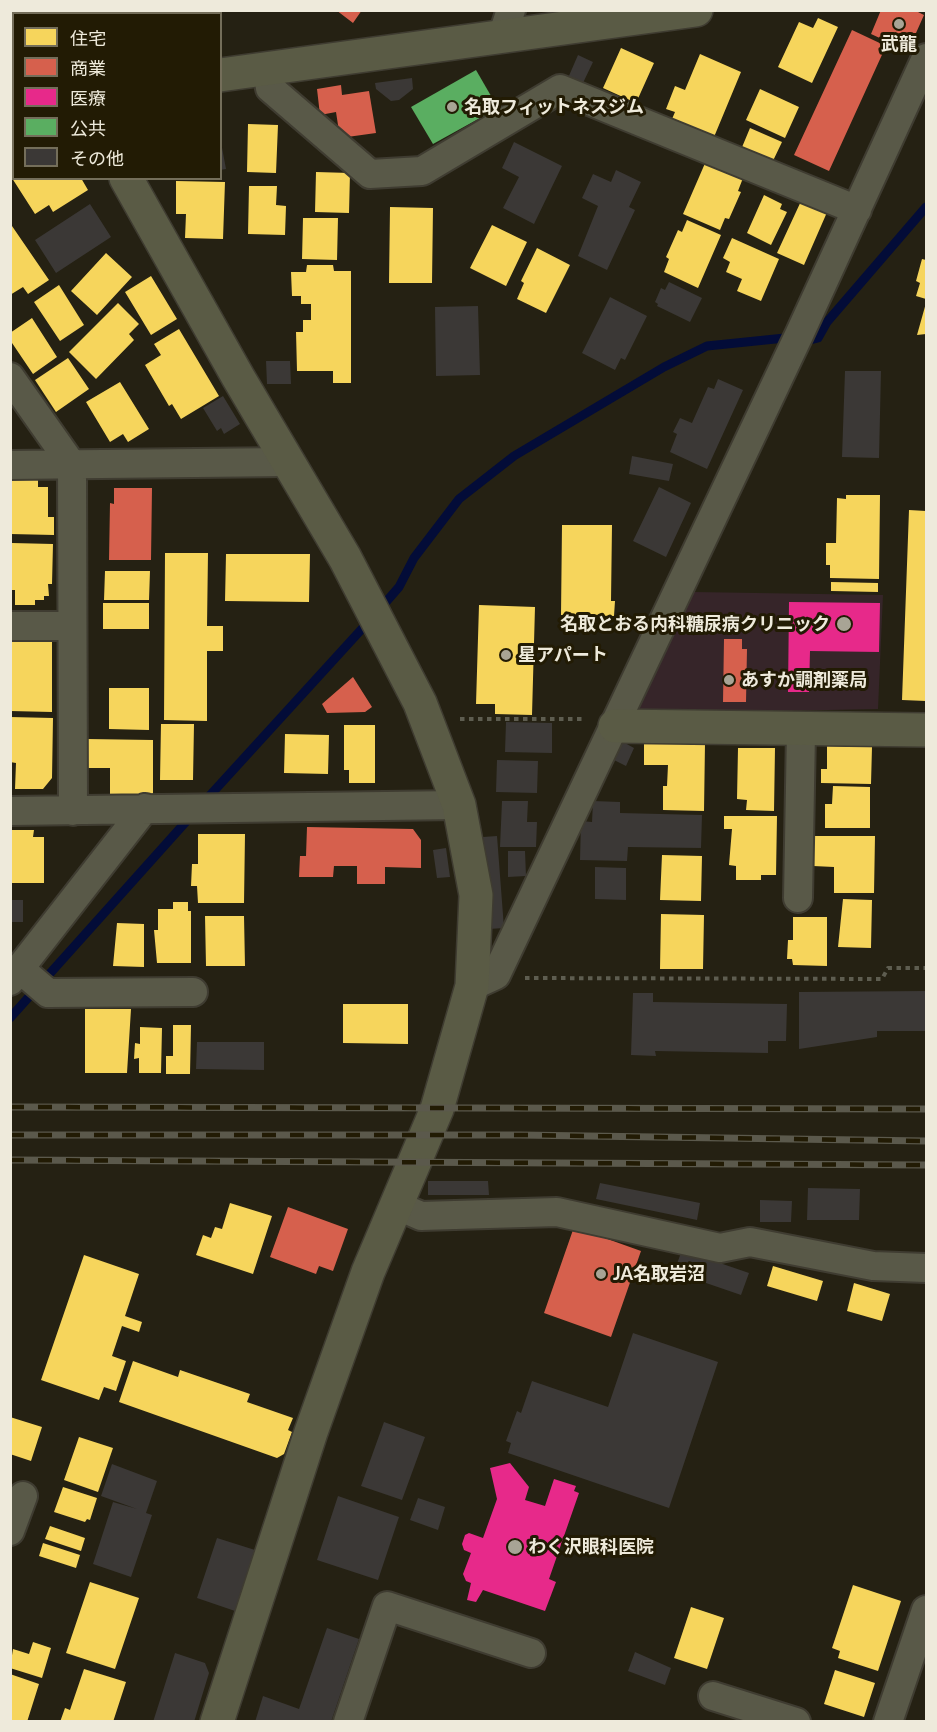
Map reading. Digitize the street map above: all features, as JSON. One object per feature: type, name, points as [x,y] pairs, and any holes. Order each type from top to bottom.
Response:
[{"type":"street","points":[[222,75],[267,69],[507,24],[696,10]]},
{"type":"street","points":[[218,1722],[311,1432],[368,1272],[437,1109],[484,981],[616,723],[927,58]]},
{"type":"street","points":[[267,69],[270,88],[370,174],[422,171],[560,89],[857,210]]},
{"type":"street","points":[[127,180],[366,596],[420,703],[459,805],[476,895],[484,981]]},
{"type":"street","points":[[10,377],[72,465],[73,811]]},
{"type":"street","points":[[10,465],[288,462]]},
{"type":"street","points":[[10,626],[72,626]]},
{"type":"street","points":[[616,723],[801,731],[927,730]]},
{"type":"street","points":[[798,898],[801,731]]},
{"type":"street","points":[[10,811],[459,805]]},
{"type":"street","points":[[145,808],[18,974],[48,993],[193,992]]},
{"type":"street","points":[[396,1205],[421,1216],[557,1212],[720,1248],[750,1242],[873,1266],[927,1268]]},
{"type":"street","points":[[10,1532],[23,1496]]},
{"type":"street","points":[[348,1722],[387,1605],[531,1653]]},
{"type":"street","points":[[888,1722],[927,1610]]},
{"type":"street","points":[[713,1696],[796,1722]]},
{"type":"path","points":[[453,719],[616,723]]},
{"type":"path","points":[[484,981],[510,978],[882,979],[888,968],[927,968]]},
{"type":"shaded area","points":[[694,592],[883,595],[878,709],[635,714]]},
{"type":"building: 住宅","points":[[818,18],[838,27],[812,83],[778,67],[799,22],[813,28]]},
{"type":"building: 住宅","points":[[621,48],[654,63],[636,103],[603,88]]},
{"type":"building: 住宅","points":[[700,54],[741,72],[714,137],[672,119],[675,112],[666,109],[675,86],[685,90]]},
{"type":"building: 住宅","points":[[760,89],[799,107],[785,138],[746,120]]},
{"type":"building: 住宅","points":[[248,124],[278,125],[276,173],[247,172]]},
{"type":"building: 住宅","points":[[750,128],[782,142],[771,165],[740,152]]},
{"type":"building: 住宅","points":[[706,161],[743,178],[738,191],[741,192],[729,219],[725,218],[720,230],[683,214]]},
{"type":"building: 住宅","points":[[316,172],[350,173],[349,213],[315,212]]},
{"type":"building: 住宅","points":[[13,180],[82,180],[88,190],[53,212],[49,205],[35,214]]},
{"type":"building: 住宅","points":[[176,181],[225,182],[223,239],[185,238],[186,214],[176,214]]},
{"type":"building: 住宅","points":[[249,186],[277,186],[276,205],[286,206],[285,235],[248,234]]},
{"type":"building: 住宅","points":[[764,195],[782,204],[780,209],[787,212],[771,245],[747,233]]},
{"type":"building: 住宅","points":[[802,199],[828,210],[804,265],[777,253]]},
{"type":"building: 住宅","points":[[390,207],[433,208],[432,283],[389,283]]},
{"type":"building: 住宅","points":[[303,218],[338,218],[337,260],[302,259]]},
{"type":"building: 住宅","points":[[687,220],[721,235],[698,288],[664,272],[669,259],[666,257],[678,230],[682,232]]},
{"type":"building: 住宅","points":[[492,225],[527,242],[506,286],[470,268]]},
{"type":"building: 住宅","points":[[12,226],[49,280],[28,294],[23,287],[10,295]]},
{"type":"building: 住宅","points":[[732,238],[779,259],[761,301],[737,291],[742,279],[726,272],[730,262],[723,258]]},
{"type":"building: 住宅","points":[[537,248],[570,265],[546,313],[517,299],[524,283],[521,281]]},
{"type":"building: 住宅","points":[[106,253],[132,277],[97,315],[71,291]]},
{"type":"building: 住宅","points":[[922,259],[926,260],[926,299],[916,296],[920,283],[916,281]]},
{"type":"building: 住宅","points":[[307,265],[333,265],[334,271],[351,271],[351,383],[333,383],[333,371],[297,371],[296,332],[303,332],[303,320],[311,320],[311,304],[301,304],[301,296],[292,296],[291,272],[306,272]]},
{"type":"building: 住宅","points":[[151,276],[177,319],[151,335],[125,292]]},
{"type":"building: 住宅","points":[[59,285],[84,325],[60,341],[34,302]]},
{"type":"building: 住宅","points":[[118,303],[139,324],[129,334],[134,340],[96,379],[69,352]]},
{"type":"building: 住宅","points":[[926,303],[926,334],[917,335]]},
{"type":"building: 住宅","points":[[32,318],[57,357],[33,374],[10,340],[10,333]]},
{"type":"building: 住宅","points":[[179,329],[219,396],[181,419],[172,404],[169,406],[145,365],[161,355],[154,344]]},
{"type":"building: 住宅","points":[[68,358],[89,389],[56,412],[35,380]]},
{"type":"building: 住宅","points":[[120,382],[149,429],[128,442],[123,434],[110,442],[86,402]]},
{"type":"building: 住宅","points":[[10,477],[38,478],[38,487],[48,487],[48,517],[54,517],[54,535],[10,534]]},
{"type":"building: 住宅","points":[[846,495],[880,495],[879,579],[830,578],[830,565],[826,565],[826,543],[836,543],[837,498],[846,499]]},
{"type":"building: 住宅","points":[[909,510],[926,511],[926,701],[902,700]]},
{"type":"building: 住宅","points":[[562,525],[612,525],[611,601],[615,601],[614,616],[561,615]]},
{"type":"building: 住宅","points":[[12,543],[53,544],[52,584],[48,584],[49,596],[44,596],[44,600],[35,600],[35,605],[15,605],[15,590],[12,590]]},
{"type":"building: 住宅","points":[[165,553],[208,553],[207,626],[223,626],[223,651],[207,651],[207,721],[164,720]]},
{"type":"building: 住宅","points":[[226,554],[310,554],[309,602],[225,601]]},
{"type":"building: 住宅","points":[[105,571],[150,571],[149,600],[104,600]]},
{"type":"building: 住宅","points":[[831,582],[878,583],[878,592],[831,591]]},
{"type":"building: 住宅","points":[[103,603],[149,603],[149,629],[103,629]]},
{"type":"building: 住宅","name":"星アパート","points":[[479,605],[535,607],[532,715],[495,714],[495,704],[476,704]]},
{"type":"building: 住宅","points":[[10,640],[52,641],[52,712],[10,711]]},
{"type":"building: 住宅","points":[[109,688],[149,688],[149,730],[109,729]]},
{"type":"building: 住宅","points":[[10,717],[53,718],[52,778],[43,789],[15,789],[16,763],[10,762]]},
{"type":"building: 住宅","points":[[161,724],[194,724],[193,780],[160,780]]},
{"type":"building: 住宅","points":[[344,725],[375,725],[375,783],[349,783],[349,770],[344,770]]},
{"type":"building: 住宅","points":[[285,734],[329,735],[328,774],[284,773]]},
{"type":"building: 住宅","points":[[87,739],[153,740],[153,794],[110,794],[110,768],[87,768]]},
{"type":"building: 住宅","points":[[644,742],[705,743],[704,811],[663,810],[663,786],[667,786],[668,765],[644,765]]},
{"type":"building: 住宅","points":[[827,746],[872,747],[871,784],[821,783],[821,769],[827,769]]},
{"type":"building: 住宅","points":[[738,748],[775,748],[774,811],[746,810],[747,800],[737,799]]},
{"type":"building: 住宅","points":[[833,786],[870,787],[870,828],[825,828],[825,804],[832,804]]},
{"type":"building: 住宅","points":[[724,816],[777,816],[776,875],[761,875],[761,880],[736,880],[736,866],[729,865],[732,829],[724,829]]},
{"type":"building: 住宅","points":[[10,830],[34,830],[33,837],[44,837],[44,883],[10,883]]},
{"type":"building: 住宅","points":[[198,834],[245,834],[244,903],[198,903],[197,886],[191,886],[192,864],[198,864]]},
{"type":"building: 住宅","points":[[813,836],[875,836],[874,893],[834,893],[834,867],[813,866]]},
{"type":"building: 住宅","points":[[662,855],[702,856],[701,901],[660,900]]},
{"type":"building: 住宅","points":[[843,899],[872,900],[871,948],[838,947]]},
{"type":"building: 住宅","points":[[173,902],[188,902],[188,911],[191,911],[191,963],[157,963],[154,930],[158,930],[158,909],[173,909]]},
{"type":"building: 住宅","points":[[661,914],[704,915],[703,969],[660,969]]},
{"type":"building: 住宅","points":[[205,916],[244,916],[245,966],[206,966]]},
{"type":"building: 住宅","points":[[793,917],[827,917],[827,966],[793,965],[792,959],[787,959],[788,940],[793,940]]},
{"type":"building: 住宅","points":[[117,923],[144,924],[144,967],[113,966]]},
{"type":"building: 住宅","points":[[343,1004],[408,1004],[408,1044],[343,1043]]},
{"type":"building: 住宅","points":[[85,1009],[131,1009],[127,1073],[85,1073]]},
{"type":"building: 住宅","points":[[173,1025],[191,1025],[190,1074],[166,1074],[166,1056],[173,1056]]},
{"type":"building: 住宅","points":[[140,1027],[162,1028],[161,1073],[139,1073],[139,1058],[134,1059],[135,1043],[140,1044]]},
{"type":"building: 住宅","points":[[230,1203],[272,1216],[253,1274],[196,1255],[203,1235],[211,1238],[215,1227],[222,1229]]},
{"type":"building: 住宅","points":[[84,1255],[139,1274],[125,1316],[142,1322],[139,1332],[122,1326],[112,1356],[126,1361],[116,1391],[104,1387],[99,1400],[41,1380]]},
{"type":"building: 住宅","points":[[773,1266],[823,1281],[817,1301],[767,1286]]},
{"type":"building: 住宅","points":[[854,1283],[890,1294],[882,1321],[847,1311]]},
{"type":"building: 住宅","points":[[133,1361],[178,1377],[180,1370],[250,1394],[247,1402],[293,1418],[288,1430],[292,1432],[284,1454],[277,1458],[119,1402]]},
{"type":"building: 住宅","points":[[10,1417],[42,1427],[31,1461],[10,1454]]},
{"type":"building: 住宅","points":[[79,1437],[113,1448],[98,1492],[64,1480]]},
{"type":"building: 住宅","points":[[63,1487],[97,1498],[90,1520],[87,1519],[85,1522],[54,1512]]},
{"type":"building: 住宅","points":[[50,1526],[85,1538],[81,1551],[45,1539]]},
{"type":"building: 住宅","points":[[43,1543],[80,1555],[76,1568],[39,1556]]},
{"type":"building: 住宅","points":[[90,1582],[139,1598],[115,1669],[66,1653]]},
{"type":"building: 住宅","points":[[853,1585],[901,1601],[878,1671],[838,1658],[840,1651],[832,1648]]},
{"type":"building: 住宅","points":[[691,1607],[724,1618],[707,1669],[674,1658]]},
{"type":"building: 住宅","points":[[33,1642],[51,1648],[42,1678],[10,1668],[13,1649],[29,1654]]},
{"type":"building: 住宅","points":[[84,1669],[126,1682],[113,1722],[60,1722],[65,1708],[70,1710]]},
{"type":"building: 住宅","points":[[835,1670],[875,1683],[864,1717],[824,1704]]},
{"type":"building: 住宅","points":[[10,1674],[39,1684],[27,1722],[10,1722]]},
{"type":"building: 商業","points":[[336,10],[362,10],[353,23]]},
{"type":"building: 商業","points":[[881,10],[914,10],[924,15],[908,51],[871,34]]},
{"type":"building: 商業","points":[[852,30],[886,46],[829,171],[794,155]]},
{"type":"building: 商業","points":[[341,85],[342,95],[369,91],[376,133],[340,138],[336,112],[320,115],[317,89]]},
{"type":"building: 商業","points":[[114,488],[152,488],[151,560],[109,560],[110,503],[114,504]]},
{"type":"building: 商業","points":[[724,639],[742,639],[742,649],[747,649],[746,702],[723,702]]},
{"type":"building: 商業","points":[[353,677],[372,707],[365,712],[327,713],[322,704]]},
{"type":"building: 商業","points":[[307,827],[413,829],[421,840],[421,868],[385,867],[385,884],[357,884],[357,866],[334,866],[333,877],[299,877],[300,856],[306,856]]},
{"type":"building: 商業","points":[[288,1207],[348,1229],[333,1271],[319,1266],[316,1274],[270,1257]]},
{"type":"building: 商業","points":[[574,1227],[641,1251],[611,1337],[544,1313]]},
{"type":"building: 医療","points":[[789,602],[880,603],[879,652],[810,651],[809,692],[788,692]]},
{"type":"building: 医療","points":[[510,1463],[529,1487],[525,1500],[545,1506],[554,1479],[576,1486],[574,1491],[579,1493],[549,1579],[556,1582],[545,1611],[483,1590],[476,1602],[467,1600],[471,1583],[466,1581],[463,1574],[471,1553],[464,1550],[462,1544],[465,1535],[469,1533],[483,1538],[497,1499],[490,1468]]},
{"type":"building: 公共","points":[[476,70],[498,108],[433,144],[411,107]]},
{"type":"building: その他","points":[[578,55],[593,62],[582,85],[568,78]]},
{"type":"building: その他","points":[[412,78],[413,89],[399,100],[391,101],[376,89],[375,83]]},
{"type":"building: その他","points":[[514,142],[562,166],[534,224],[503,208],[519,177],[502,168]]},
{"type":"building: その他","points":[[222,148],[226,169],[222,170]]},
{"type":"building: その他","points":[[616,170],[641,182],[629,207],[635,210],[607,270],[578,256],[598,206],[582,198],[593,174],[611,182]]},
{"type":"building: その他","points":[[90,204],[111,237],[56,273],[35,240]]},
{"type":"building: その他","points":[[669,282],[702,298],[690,322],[657,306],[655,302],[661,288],[665,290]]},
{"type":"building: その他","points":[[610,297],[647,316],[625,360],[621,358],[615,370],[582,353]]},
{"type":"building: その他","points":[[478,306],[480,375],[436,376],[435,307]]},
{"type":"building: その他","points":[[266,361],[290,361],[291,384],[267,384]]},
{"type":"building: その他","points":[[845,371],[881,371],[879,458],[842,457]]},
{"type":"building: その他","points":[[718,379],[743,390],[707,469],[670,452],[677,434],[673,432],[680,418],[692,423],[708,387],[714,389]]},
{"type":"building: その他","points":[[223,396],[240,424],[224,434],[221,428],[217,431],[203,408]]},
{"type":"building: その他","points":[[632,456],[673,464],[669,481],[629,474]]},
{"type":"building: その他","points":[[659,487],[691,503],[666,557],[633,541]]},
{"type":"building: その他","points":[[506,722],[552,723],[552,753],[505,752]]},
{"type":"building: その他","points":[[623,742],[634,748],[626,766],[614,760]]},
{"type":"building: その他","points":[[497,760],[538,761],[537,793],[496,792]]},
{"type":"building: その他","points":[[502,801],[528,801],[527,822],[537,822],[536,847],[500,847]]},
{"type":"building: その他","points":[[593,801],[620,802],[620,813],[702,815],[701,848],[628,847],[627,861],[580,860],[581,821],[592,822]]},
{"type":"building: その他","points":[[497,836],[504,928],[489,929],[483,837]]},
{"type":"building: その他","points":[[446,848],[450,877],[437,878],[433,850]]},
{"type":"building: その他","points":[[508,851],[525,851],[526,876],[508,877]]},
{"type":"building: その他","points":[[595,867],[626,868],[626,900],[595,899]]},
{"type":"building: その他","points":[[10,900],[23,900],[23,922],[10,922]]},
{"type":"building: その他","points":[[926,991],[926,1031],[877,1031],[877,1037],[799,1049],[799,992]]},
{"type":"building: その他","points":[[633,993],[653,993],[653,1002],[787,1004],[786,1041],[768,1041],[768,1053],[655,1051],[656,1056],[631,1055]]},
{"type":"building: その他","points":[[197,1042],[264,1042],[264,1070],[196,1069]]},
{"type":"building: その他","points":[[428,1181],[488,1181],[489,1195],[428,1195]]},
{"type":"building: その他","points":[[600,1183],[700,1203],[697,1220],[596,1199]]},
{"type":"building: その他","points":[[808,1188],[860,1189],[859,1220],[807,1220]]},
{"type":"building: その他","points":[[760,1200],[792,1201],[791,1222],[760,1222]]},
{"type":"building: その他","points":[[682,1250],[749,1273],[741,1295],[674,1272]]},
{"type":"building: その他","points":[[633,1333],[718,1362],[669,1508],[508,1453],[511,1443],[506,1441],[517,1411],[521,1413],[532,1381],[608,1407]]},
{"type":"building: その他","points":[[384,1422],[425,1437],[402,1500],[361,1486]]},
{"type":"building: その他","points":[[112,1464],[157,1481],[146,1513],[152,1515],[131,1577],[93,1564],[113,1502],[137,1509],[101,1496]]},
{"type":"building: その他","points":[[338,1496],[399,1517],[378,1580],[317,1560]]},
{"type":"building: その他","points":[[418,1498],[445,1507],[438,1530],[410,1520]]},
{"type":"building: その他","points":[[217,1538],[255,1550],[235,1611],[197,1598]]},
{"type":"building: その他","points":[[327,1628],[359,1639],[331,1722],[255,1722],[263,1696],[299,1709]]},
{"type":"building: その他","points":[[635,1652],[671,1668],[665,1685],[628,1671]]},
{"type":"building: その他","points":[[175,1653],[205,1663],[209,1673],[194,1722],[153,1722]]},
{"type":"waterway","points":[[810,340],[818,338],[827,322],[926,207]]},
{"type":"waterway","points":[[379,610],[399,587],[414,558],[459,499],[514,456],[664,367],[707,346],[785,338]]},
{"type":"waterway","points":[[203,803],[370,620]]},
{"type":"waterway","points":[[10,1018],[192,815]]},
{"type":"railway","points":[[10,1107],[926,1109]]},
{"type":"railway","points":[[10,1135],[520,1135],[926,1141]]},
{"type":"railway","points":[[10,1160],[926,1165]]},
{"type":"place","name":"武龍","points":[[899,24]]},
{"type":"place","name":"名取フィットネスジム","points":[[452,107]]},
{"type":"place","name":"名取とおる内科糖尿病クリニック","points":[[844,624]]},
{"type":"place","name":"星アパート","points":[[506,655]]},
{"type":"place","name":"あすか調剤薬局","points":[[729,680]]},
{"type":"place","name":"JA名取岩沼","points":[[601,1274]]},
{"type":"place","name":"わく沢眼科医院","points":[[515,1547]]}]
